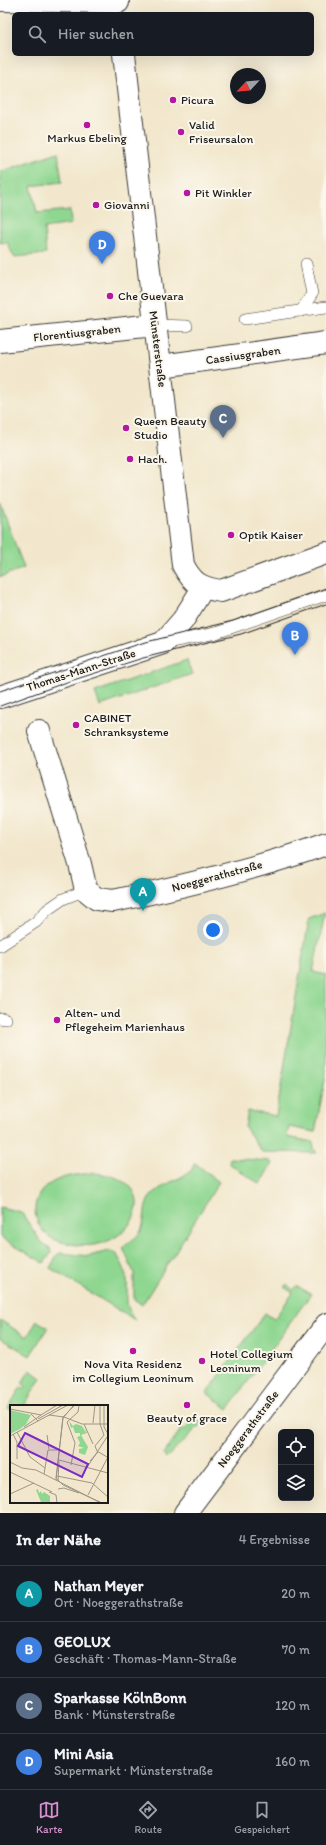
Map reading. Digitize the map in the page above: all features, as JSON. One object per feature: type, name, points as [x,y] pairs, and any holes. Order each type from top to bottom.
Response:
[{"type":"street","points":[[2,0],[119,5]]},
{"type":"street","name":"Münsterstraße","points":[[124,56],[183,566],[188,574],[203,588]]},
{"type":"street","name":"Florentiusgraben","points":[[0,341],[155,325]]},
{"type":"street","name":"Cassiusgraben","points":[[161,366],[326,343]]},
{"type":"street","points":[[163,643],[183,620],[203,588],[221,591],[326,553]]},
{"type":"street","name":"Thomas-Mann-Straße","points":[[0,697],[163,643]]},
{"type":"street","points":[[39,731],[80,864],[86,890]]},
{"type":"street","name":"Noeggerathstraße","points":[[86,890],[97,899],[113,901],[211,879],[286,858],[326,844]]},
{"type":"street","name":"Noeggerathstraße","points":[[185,1513],[326,1325]]},
{"type":"lane","points":[[301,311],[312,294],[306,264]]},
{"type":"lane","points":[[245,319],[326,307]]},
{"type":"lane","points":[[155,325],[187,326]]},
{"type":"lane","name":"Thomas-Mann-Straße","points":[[163,643],[216,633],[326,594]]},
{"type":"lane","points":[[0,946],[36,922],[47,910],[63,899],[86,890]]},
{"type":"green space","points":[[58,152],[62,182],[31,186],[37,213],[70,210],[71,224],[44,228],[46,254],[14,257],[7,242],[0,243],[0,172]]},
{"type":"green space","points":[[0,503],[24,568],[0,577]]},
{"type":"green space","points":[[187,660],[192,674],[100,706],[95,692]]},
{"type":"green space","points":[[325,913],[313,972],[326,975],[326,1075],[315,1132],[289,1127],[287,1137],[313,1142],[314,1149],[317,1153],[262,1152],[245,1127],[248,1111],[276,1116],[309,919]]},
{"type":"green space","points":[[230,1158],[270,1161],[272,1163],[260,1184],[229,1164]]},
{"type":"green space","points":[[195,1163],[219,1182],[142,1305],[134,1299],[134,1273],[123,1248],[141,1231],[148,1199],[160,1188],[191,1171]]},
{"type":"green space","points":[[91,1173],[116,1178],[131,1187],[137,1200],[135,1214],[128,1227],[114,1238],[97,1244],[77,1245],[53,1239],[41,1228],[35,1214],[35,1206],[41,1192],[57,1180],[68,1176]]},
{"type":"green space","points":[[0,1207],[21,1212],[41,1242],[50,1248],[51,1253],[44,1263],[0,1237]]},
{"type":"green space","points":[[109,1251],[116,1253],[124,1269],[127,1280],[127,1305],[135,1320],[50,1268],[57,1255],[60,1253],[89,1256]]},
{"type":"green space","points":[[287,1284],[293,1290],[297,1286],[311,1294],[228,1409],[207,1393],[265,1313],[274,1319],[293,1293],[284,1287]]},
{"type":"green space","points":[[0,1320],[27,1337],[37,1321],[48,1327],[30,1356],[0,1338]]},
{"type":"green space","points":[[30,1370],[41,1378],[25,1405],[10,1405],[10,1409],[8,1408],[21,1387],[25,1389],[26,1387],[22,1383]]},
{"type":"green space","points":[[197,1417],[203,1422],[166,1458],[163,1455],[182,1428],[185,1430]]},
{"type":"tram line","points":[[0,691],[142,643],[233,621],[326,588]]},
{"type":"tram line","points":[[0,706],[67,682],[143,658],[241,634],[326,604]]},
{"type":"place","name":"Picura","points":[[173,100]]},
{"type":"place","name":"Markus Ebeling","points":[[87,125]]},
{"type":"place","name":"Valid Friseursalon","points":[[181,132]]},
{"type":"place","name":"Pit Winkler","points":[[187,193]]},
{"type":"place","name":"Giovanni","points":[[96,205]]},
{"type":"place","name":"Mini Asia","points":[[102,264]]},
{"type":"place","name":"Che Guevara","points":[[110,296]]},
{"type":"place","name":"Queen Beauty Studio","points":[[126,428]]},
{"type":"place","name":"Sparkasse KölnBonn","points":[[223,438]]},
{"type":"place","name":"Hach.","points":[[130,459]]},
{"type":"place","name":"Optik Kaiser","points":[[231,535]]},
{"type":"place","name":"GEOLUX","points":[[295,655]]},
{"type":"place","name":"CABINET Schranksysteme","points":[[76,725]]},
{"type":"place","name":"Nathan Meyer","points":[[143,911]]},
{"type":"place","name":"Alten- und Pflegeheim Marienhaus","points":[[57,1020]]},
{"type":"place","name":"Nova Vita Residenz im Collegium Leoninum","points":[[133,1351]]},
{"type":"place","name":"Hotel Collegium Leoninum","points":[[202,1361]]},
{"type":"place","name":"Beauty of grace","points":[[187,1405]]}]
